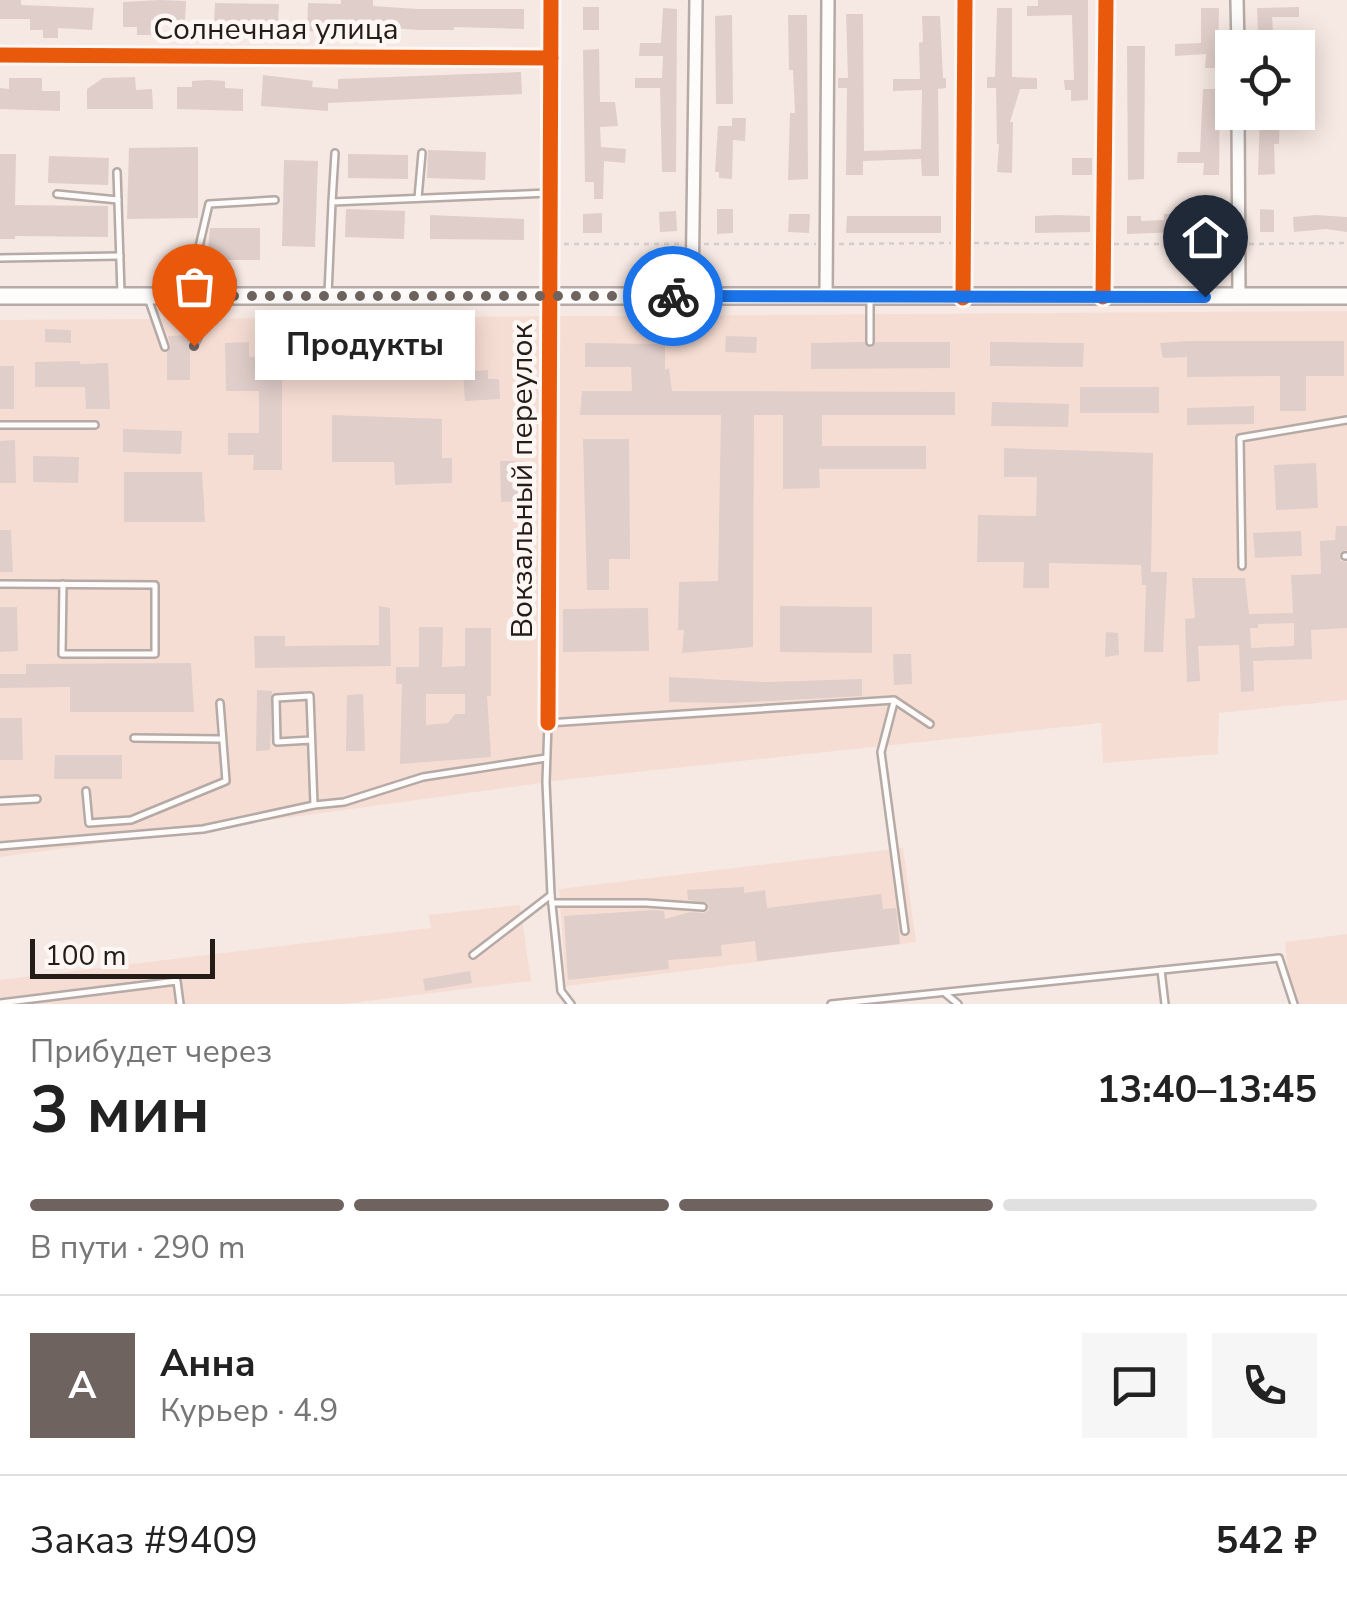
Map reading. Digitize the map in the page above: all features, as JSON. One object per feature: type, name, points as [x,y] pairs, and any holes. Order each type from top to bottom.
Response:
[{"type":"main road","points":[[0,296],[1347,296]]},
{"type":"street","name":"Вокзальный переулок","points":[[548,723],[551,0]]},
{"type":"street","points":[[692,296],[696,0]]},
{"type":"street","points":[[826,298],[828,0]]},
{"type":"street","points":[[963,298],[964,0]]},
{"type":"street","points":[[1102,297],[1106,0]]},
{"type":"street","points":[[1238,0],[1238,30]]},
{"type":"street","name":"Солнечная улица","points":[[0,55],[551,58]]},
{"type":"street","points":[[1238,130],[1239,296]]},
{"type":"lane","points":[[328,296],[335,153]]},
{"type":"lane","points":[[418,198],[422,153]]},
{"type":"lane","points":[[117,172],[121,296]]},
{"type":"lane","points":[[332,202],[551,192]]},
{"type":"lane","points":[[57,194],[118,200]]},
{"type":"lane","points":[[194,346],[232,281],[195,264],[209,204],[275,200]]},
{"type":"lane","points":[[0,258],[120,256]]},
{"type":"lane","points":[[148,296],[164,347]]},
{"type":"lane","points":[[870,298],[870,342]]},
{"type":"lane","points":[[1242,566],[1240,438],[1347,420]]},
{"type":"lane","points":[[0,425],[95,425]]},
{"type":"lane","points":[[0,584],[63,584],[155,585],[154,654],[62,654],[63,584]]},
{"type":"lane","points":[[312,740],[277,742],[276,698],[310,696],[312,740],[314,805]]},
{"type":"lane","points":[[894,700],[881,752],[905,931]]},
{"type":"lane","points":[[571,1004],[561,991],[551,895],[548,723],[894,700],[930,724]]},
{"type":"lane","points":[[86,792],[89,823],[131,820],[226,781],[220,703]]},
{"type":"lane","points":[[134,738],[221,739]]},
{"type":"lane","points":[[0,846],[203,829],[344,802],[423,777],[546,758]]},
{"type":"lane","points":[[0,801],[37,799]]},
{"type":"lane","points":[[474,955],[551,895]]},
{"type":"lane","points":[[552,904],[646,902],[703,907]]},
{"type":"lane","points":[[831,1004],[1279,958],[1294,1004]]},
{"type":"lane","points":[[1161,970],[1165,1004]]},
{"type":"lane","points":[[0,1003],[177,980],[180,1004]]},
{"type":"lane","points":[[944,992],[958,1004]]},
{"type":"path","points":[[551,244],[1347,244]]},
{"type":"shaded area","points":[[1347,311],[1347,700],[1219,713],[1218,754],[1103,763],[1101,723],[570,779],[0,857],[0,320]]},
{"type":"shaded area","points":[[903,848],[916,942],[566,986],[559,889]]},
{"type":"shaded area","points":[[520,905],[531,981],[343,1004],[0,1004],[0,980],[431,928],[429,915]]},
{"type":"shaded area","points":[[1347,934],[1347,1004],[1291,1004],[1285,942]]},
{"type":"building","points":[[0,0],[21,0],[21,5],[94,8],[92,30],[58,28],[58,38],[43,38],[43,30],[30,30],[30,19],[0,19]]},
{"type":"building","points":[[341,0],[373,0],[373,6],[417,9],[524,9],[524,29],[418,30],[354,25],[353,34],[307,31],[308,3],[341,4]]},
{"type":"building","points":[[1038,0],[1088,0],[1088,100],[1071,101],[1071,90],[1065,90],[1064,80],[1074,80],[1072,15],[1027,16],[1027,6],[1038,6]]},
{"type":"building","points":[[186,1],[185,23],[151,20],[151,35],[137,35],[137,27],[123,27],[123,2]]},
{"type":"building","points":[[215,3],[279,4],[278,24],[243,23],[242,36],[228,36],[229,26],[214,26]]},
{"type":"building","points":[[583,7],[599,7],[599,30],[583,30]]},
{"type":"building","points":[[1299,7],[1299,17],[1272,17],[1273,30],[1258,30],[1257,8]]},
{"type":"building","points":[[663,8],[677,9],[676,172],[662,172],[660,88],[635,88],[635,78],[662,78],[663,56],[639,56],[640,43],[661,43]]},
{"type":"building","points":[[997,8],[1012,8],[1012,77],[1037,78],[1037,89],[1020,89],[1010,122],[1012,173],[997,172],[996,88],[987,88],[987,77],[995,77]]},
{"type":"building","points":[[1201,8],[1219,8],[1215,68],[1205,68],[1206,54],[1175,56],[1175,44],[1201,43]]},
{"type":"building","points":[[846,14],[863,14],[864,151],[921,149],[922,90],[893,91],[893,79],[920,79],[922,16],[940,16],[946,88],[938,89],[939,176],[922,176],[921,159],[863,161],[863,175],[846,175],[847,88],[838,88],[838,78],[848,78]]},
{"type":"building","points":[[732,15],[733,104],[716,104],[715,16]]},
{"type":"building","points":[[788,15],[807,15],[808,179],[788,180],[790,113],[795,113]]},
{"type":"building","points":[[1127,46],[1145,46],[1144,179],[1128,180]]},
{"type":"building","points":[[599,49],[600,102],[615,102],[618,126],[600,127],[601,147],[626,149],[625,163],[604,161],[603,199],[594,199],[594,182],[585,182],[583,50]]},
{"type":"building","points":[[521,72],[522,94],[328,103],[328,111],[261,106],[263,75],[313,81],[312,87],[338,89],[338,79]]},
{"type":"building","points":[[135,77],[136,90],[152,89],[153,109],[87,109],[87,89],[103,78]]},
{"type":"building","points":[[9,78],[42,78],[42,91],[60,91],[60,111],[0,109],[0,88],[9,89]]},
{"type":"building","points":[[192,81],[225,81],[225,88],[243,89],[243,111],[177,109],[177,87],[192,87]]},
{"type":"building","points":[[1203,89],[1215,89],[1219,175],[1203,175],[1204,163],[1177,163],[1178,152],[1200,152]]},
{"type":"building","points":[[732,118],[746,118],[745,141],[733,140],[732,179],[719,178],[719,172],[715,172],[718,126],[732,126]]},
{"type":"building","points":[[1259,130],[1279,130],[1279,144],[1274,144],[1275,174],[1258,175]]},
{"type":"building","points":[[198,147],[198,218],[127,219],[129,148]]},
{"type":"building","points":[[428,150],[486,152],[485,180],[427,178]]},
{"type":"building","points":[[0,154],[16,154],[15,205],[108,206],[108,237],[0,239]]},
{"type":"building","points":[[348,154],[408,155],[408,179],[348,178]]},
{"type":"building","points":[[49,156],[109,158],[108,185],[48,183]]},
{"type":"building","points":[[1072,158],[1092,158],[1092,175],[1072,175]]},
{"type":"building","points":[[284,160],[318,161],[315,247],[282,246]]},
{"type":"building","points":[[346,209],[405,211],[404,239],[345,237]]},
{"type":"building","points":[[717,209],[733,209],[733,233],[717,234]]},
{"type":"building","points":[[1260,209],[1274,210],[1274,232],[1260,232]]},
{"type":"building","points":[[676,211],[677,231],[660,232],[659,212]]},
{"type":"building","points":[[602,213],[602,233],[583,233],[583,214]]},
{"type":"building","points":[[789,214],[810,214],[809,233],[788,232]]},
{"type":"building","points":[[1164,214],[1179,214],[1180,232],[1127,234],[1127,216],[1141,216],[1141,221],[1164,220]]},
{"type":"building","points":[[430,215],[524,219],[524,240],[430,239]]},
{"type":"building","points":[[847,216],[941,216],[941,233],[846,233]]},
{"type":"building","points":[[1035,216],[1090,216],[1090,232],[1035,233]]},
{"type":"building","points":[[1293,217],[1347,217],[1347,232],[1294,232]]},
{"type":"building","points":[[210,228],[260,228],[260,260],[207,260]]},
{"type":"building","points":[[45,329],[71,330],[71,343],[45,342]]},
{"type":"building","points":[[190,335],[190,380],[167,380],[167,353],[171,347],[168,336]]},
{"type":"building","points":[[726,336],[757,337],[756,353],[725,352]]},
{"type":"building","points":[[1344,341],[1344,376],[1306,376],[1306,411],[1280,411],[1280,376],[1187,377],[1187,357],[1163,358],[1160,343]]},
{"type":"building","points":[[249,342],[249,357],[282,356],[282,470],[253,470],[254,455],[228,455],[228,433],[259,433],[259,391],[226,391],[225,343]]},
{"type":"building","points":[[864,342],[871,348],[876,342],[950,342],[950,368],[811,369],[811,343]]},
{"type":"building","points":[[990,342],[1084,343],[1083,367],[990,366]]},
{"type":"building","points":[[585,343],[665,344],[665,370],[669,368],[672,391],[955,392],[955,415],[822,415],[822,446],[926,446],[926,469],[819,469],[820,488],[783,489],[783,415],[754,415],[753,647],[682,653],[684,630],[678,630],[679,582],[718,581],[721,415],[580,415],[582,391],[632,391],[631,367],[585,367]]},
{"type":"building","points":[[35,362],[108,363],[110,409],[86,409],[85,387],[35,387]]},
{"type":"building","points":[[0,366],[14,366],[14,409],[0,409]]},
{"type":"building","points":[[488,370],[488,379],[499,379],[500,399],[465,401],[463,372]]},
{"type":"building","points":[[1080,387],[1159,387],[1159,413],[1080,413]]},
{"type":"building","points":[[992,402],[1069,404],[1068,427],[991,426]]},
{"type":"building","points":[[1254,406],[1254,424],[1187,425],[1187,408]]},
{"type":"building","points":[[332,415],[442,419],[442,458],[452,458],[452,483],[395,485],[394,462],[332,462]]},
{"type":"building","points":[[123,429],[182,431],[181,454],[123,452]]},
{"type":"building","points":[[583,439],[629,439],[630,559],[609,559],[609,590],[587,590]]},
{"type":"building","points":[[15,440],[16,483],[0,483],[0,441]]},
{"type":"building","points":[[1004,448],[1153,453],[1151,572],[1167,572],[1163,652],[1144,652],[1146,585],[1142,585],[1141,565],[1049,563],[1049,588],[1023,588],[1024,562],[977,562],[978,515],[1036,516],[1037,477],[1004,477]]},
{"type":"building","points":[[33,456],[79,457],[78,483],[33,482]]},
{"type":"building","points":[[500,461],[524,461],[524,501],[501,502]]},
{"type":"building","points":[[1316,463],[1318,508],[1276,510],[1274,465]]},
{"type":"building","points":[[124,472],[202,472],[205,522],[124,522]]},
{"type":"building","points":[[1336,526],[1347,526],[1347,550],[1339,555],[1341,561],[1347,562],[1347,628],[1311,630],[1312,659],[1253,661],[1254,691],[1241,692],[1239,645],[1198,646],[1200,681],[1187,682],[1185,619],[1195,618],[1192,578],[1245,578],[1249,614],[1293,613],[1291,575],[1321,574],[1320,541],[1335,540]],"holes":[[[1294,623],[1294,646],[1251,648],[1250,628],[1258,628],[1258,624]]]},
{"type":"building","points":[[0,530],[11,530],[13,572],[0,572]]},
{"type":"building","points":[[1301,531],[1302,556],[1255,558],[1253,533]]},
{"type":"building","points":[[379,606],[390,608],[391,666],[255,668],[254,636],[285,636],[285,646],[379,645]]},
{"type":"building","points":[[780,606],[872,607],[872,653],[780,652]]},
{"type":"building","points":[[0,607],[17,607],[18,651],[0,652]]},
{"type":"building","points":[[648,608],[649,651],[563,652],[563,609]]},
{"type":"building","points":[[419,627],[443,627],[442,667],[465,666],[465,628],[491,628],[491,696],[487,696],[491,757],[400,764],[402,684],[396,684],[396,667],[419,667]],"holes":[[[426,694],[465,694],[465,714],[455,714],[448,723],[426,725]]]},
{"type":"building","points":[[1106,632],[1118,633],[1119,655],[1105,657]]},
{"type":"building","points":[[893,654],[911,654],[912,684],[894,685]]},
{"type":"building","points":[[191,663],[194,712],[70,712],[70,687],[0,688],[0,674],[26,674],[26,664]]},
{"type":"building","points":[[669,677],[766,682],[862,679],[862,696],[669,702]]},
{"type":"building","points":[[257,690],[272,691],[270,750],[256,751]]},
{"type":"building","points":[[363,694],[365,751],[346,751],[347,695]]},
{"type":"building","points":[[0,718],[22,718],[23,760],[0,760]]},
{"type":"building","points":[[55,755],[122,755],[122,779],[54,779]]},
{"type":"building","points":[[744,887],[744,893],[765,890],[767,908],[881,894],[883,909],[896,908],[900,944],[757,961],[755,941],[721,945],[722,956],[668,960],[669,969],[568,980],[564,916],[654,910],[664,911],[665,919],[690,912],[704,913],[709,910],[708,903],[688,900],[687,890]]},
{"type":"building","points":[[470,971],[472,983],[425,991],[423,979]]},
{"type":"cycle path","points":[[548,723],[551,0]]},
{"type":"cycle path","points":[[963,298],[965,0]]},
{"type":"cycle path","points":[[1103,297],[1106,0]]},
{"type":"cycle path","points":[[0,55],[551,58]]},
{"type":"way so far","points":[[194,346],[217,296],[673,296]]},
{"type":"place","name":"Продукты","points":[[194,346]]},
{"type":"route","points":[[673,296],[1205,297]]}]
